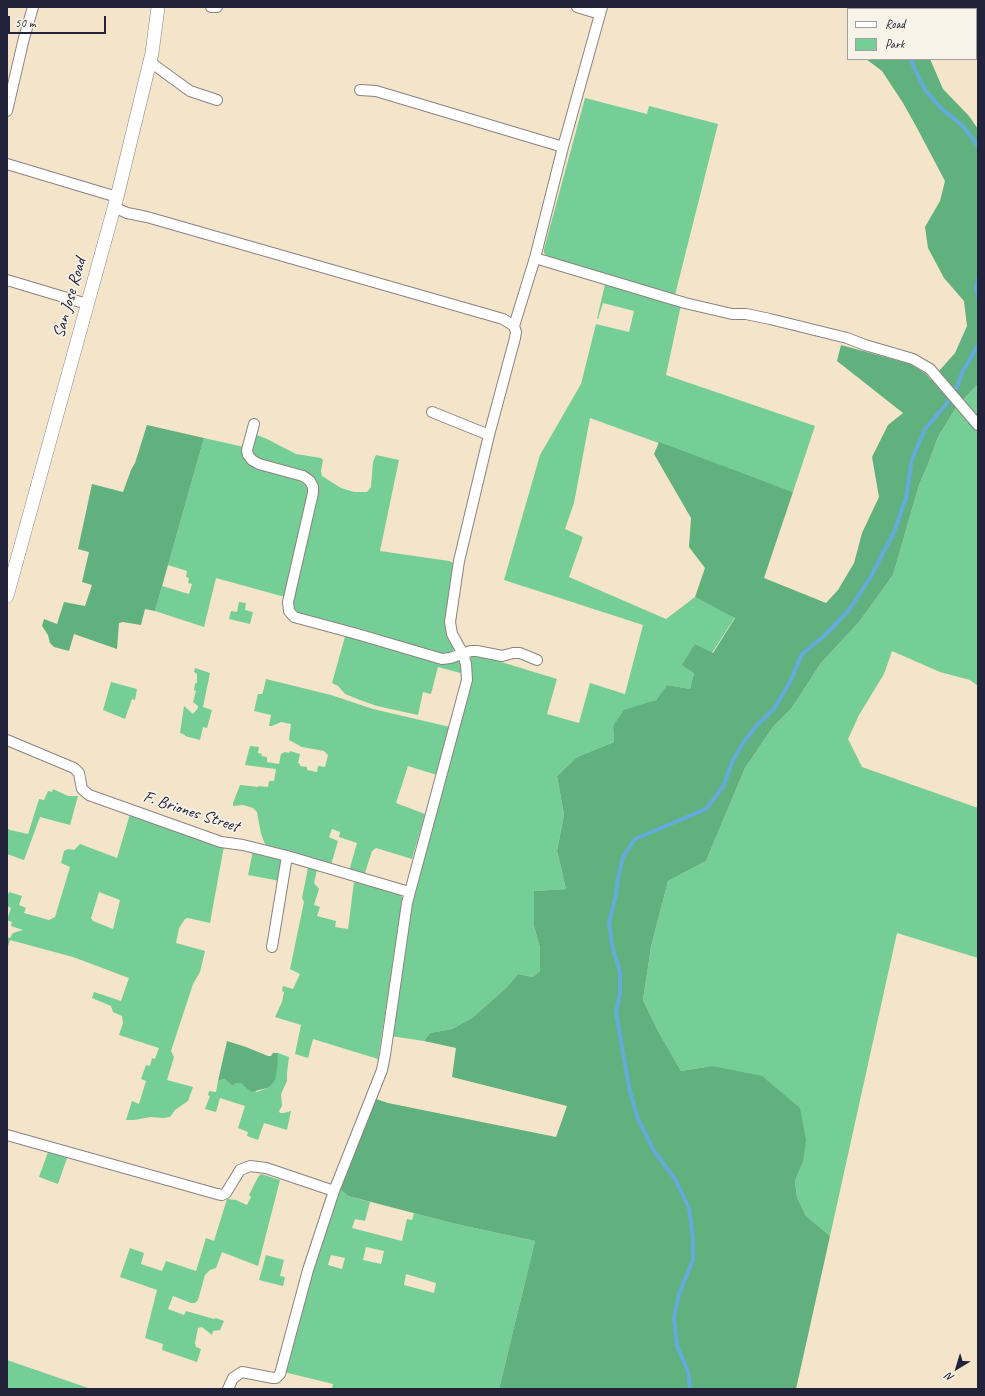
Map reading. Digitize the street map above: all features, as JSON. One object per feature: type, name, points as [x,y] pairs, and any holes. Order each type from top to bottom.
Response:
[{"type":"street","points":[[7,111],[24,38],[34,7]]},
{"type":"street","name":"San Jose Road","points":[[7,596],[115,202],[150,62],[158,7]]},
{"type":"street","points":[[211,7],[217,7]]},
{"type":"street","points":[[228,1389],[233,1378],[242,1372],[273,1378],[276,1378],[280,1374],[308,1270],[334,1191],[382,1070],[409,892],[467,680],[466,664],[463,654],[452,634],[450,622],[459,561],[489,435],[515,338],[516,332],[514,326],[535,258],[563,146],[601,11],[578,7]]},
{"type":"street","points":[[150,62],[190,91],[216,100]]},
{"type":"street","points":[[360,90],[376,91],[563,146]]},
{"type":"street","points":[[7,164],[115,202],[127,213],[147,217],[504,319],[514,326]]},
{"type":"street","points":[[535,258],[686,303],[732,314],[746,314],[770,319],[847,338],[865,345],[913,359],[930,369],[938,377],[978,425]]},
{"type":"street","points":[[7,280],[87,304]]},
{"type":"street","points":[[432,412],[489,435]]},
{"type":"street","points":[[254,424],[248,448],[250,458],[259,464],[303,476],[310,481],[313,487],[313,493],[288,602],[288,608],[291,615],[300,620],[357,634],[437,658],[450,658],[477,651],[502,656],[520,653],[537,660]]},
{"type":"street","name":"F. Briones Street","points":[[7,740],[74,768],[79,773],[82,789],[89,795],[221,842],[243,845],[287,856],[409,892]]},
{"type":"street","points":[[272,947],[287,856]]},
{"type":"street","points":[[7,1135],[222,1195],[226,1193],[240,1170],[250,1166],[266,1168],[334,1191]]},
{"type":"green space","points":[[914,7],[914,8],[853,8]]},
{"type":"green space","points":[[867,60],[930,60],[943,89],[969,116],[978,129],[978,384],[957,406],[938,437],[919,485],[893,575],[859,622],[821,663],[791,709],[773,727],[745,768],[706,861],[668,881],[651,947],[643,1000],[658,1031],[681,1071],[712,1066],[762,1076],[800,1108],[806,1140],[803,1162],[795,1181],[797,1197],[806,1216],[830,1236],[796,1389],[499,1389],[535,1241],[456,1224],[348,1196],[340,1189],[376,1099],[388,1103],[556,1137],[567,1106],[452,1077],[456,1048],[424,1041],[430,1033],[452,1029],[472,1018],[506,988],[518,974],[533,977],[540,971],[540,948],[534,926],[534,891],[566,889],[557,851],[564,815],[557,776],[577,757],[614,742],[613,726],[624,710],[656,700],[667,685],[690,689],[694,673],[682,665],[695,644],[713,653],[735,618],[695,597],[705,568],[689,547],[691,518],[654,454],[659,442],[793,492],[764,578],[826,603],[838,590],[854,563],[862,533],[879,497],[872,457],[888,425],[903,413],[837,361],[841,345],[910,364],[926,374],[931,380],[955,353],[967,326],[964,301],[944,278],[928,248],[925,227],[940,201],[945,181],[903,103],[882,71]]},
{"type":"green space","points":[[585,98],[647,114],[649,106],[718,124],[675,295],[550,258],[544,253]]},
{"type":"green space","points":[[605,284],[681,305],[666,375],[815,426],[793,492],[590,418],[574,503],[565,529],[583,537],[569,577],[666,619],[695,597],[735,617],[712,653],[695,644],[694,673],[690,689],[667,685],[656,700],[646,704],[613,726],[614,742],[577,757],[557,776],[564,815],[557,851],[566,889],[534,891],[534,926],[540,948],[540,971],[533,977],[518,974],[506,988],[472,1018],[452,1029],[430,1033],[424,1041],[391,1036],[410,910],[471,676],[472,655],[475,654],[557,679],[547,714],[579,723],[590,683],[625,694],[643,625],[504,580],[540,455],[581,384],[596,324],[629,332],[634,311],[603,303],[597,319]]},
{"type":"green space","points":[[978,384],[978,686],[970,680],[940,672],[892,651],[884,674],[859,715],[848,739],[862,767],[978,808],[978,958],[897,933],[830,1236],[806,1216],[797,1197],[795,1181],[803,1162],[712,1066],[681,1071],[658,1031],[643,1000],[651,947],[668,881],[706,861],[745,768],[773,727],[791,709],[821,663],[859,622],[893,575],[919,485],[938,437],[957,406]]},
{"type":"green space","points":[[147,425],[204,438],[155,611],[145,609],[141,625],[123,622],[119,623],[117,649],[74,634],[69,651],[54,647],[50,643],[48,635],[42,626],[44,619],[57,624],[64,602],[85,606],[92,585],[82,582],[89,552],[78,549],[92,484],[123,492],[135,463]]},
{"type":"green space","points":[[254,434],[296,454],[321,458],[323,460],[321,471],[322,476],[341,488],[354,492],[367,492],[371,487],[373,462],[376,455],[399,460],[380,551],[449,561],[453,563],[454,649],[450,654],[446,655],[301,618],[291,608],[316,485],[266,464],[251,454]]},
{"type":"green space","points":[[204,438],[244,447],[244,452],[295,478],[306,486],[309,491],[285,597],[216,578],[204,627],[155,611],[162,586],[189,594],[192,584],[188,583],[189,578],[186,577],[187,571],[168,565]]},
{"type":"green space","points":[[239,602],[246,603],[245,610],[253,612],[250,624],[229,619],[231,611],[237,612]]},
{"type":"green space","points":[[346,633],[458,661],[463,664],[464,674],[438,667],[431,694],[423,692],[418,715],[377,706],[345,694],[338,686],[332,683]]},
{"type":"green space","points":[[195,668],[210,673],[203,707],[212,710],[207,728],[203,727],[200,740],[180,733],[184,706],[193,714],[198,708],[198,706],[193,702],[196,691],[194,690],[195,684],[197,682],[197,674],[194,672]]},
{"type":"green space","points":[[266,679],[331,695],[373,709],[450,727],[437,775],[408,766],[396,803],[425,814],[412,859],[376,848],[372,851],[364,876],[349,871],[357,843],[339,837],[340,832],[332,829],[329,837],[338,841],[331,865],[267,846],[261,834],[257,812],[253,808],[243,805],[233,806],[240,785],[268,787],[269,781],[274,781],[276,769],[245,765],[250,746],[259,747],[258,753],[262,754],[261,756],[267,757],[267,762],[279,764],[281,754],[285,752],[289,753],[290,751],[300,754],[298,763],[300,766],[307,767],[307,770],[317,772],[318,766],[325,767],[328,755],[324,751],[302,747],[289,740],[291,724],[281,722],[269,726],[271,715],[254,711],[258,694],[262,694]]},
{"type":"green space","points":[[111,682],[137,689],[135,700],[132,699],[125,719],[103,710]]},
{"type":"green space","points":[[53,789],[68,796],[78,796],[70,825],[40,817],[24,860],[7,854],[7,828],[28,834],[39,799],[44,800],[48,791],[52,792]]},
{"type":"green space","points":[[130,814],[224,846],[210,923],[188,918],[185,919],[179,928],[176,943],[205,951],[200,972],[193,984],[171,1051],[174,1057],[167,1080],[193,1087],[188,1101],[175,1110],[170,1117],[151,1117],[126,1120],[132,1101],[139,1104],[146,1081],[141,1079],[146,1065],[150,1066],[152,1058],[155,1059],[159,1048],[119,1035],[123,1023],[122,1016],[113,1012],[111,1006],[92,998],[94,992],[121,1001],[129,978],[73,957],[10,940],[7,949],[7,937],[10,938],[13,933],[23,930],[11,926],[12,922],[7,920],[11,908],[7,906],[7,897],[9,892],[22,896],[19,905],[26,908],[24,913],[49,920],[55,917],[70,867],[61,863],[64,851],[68,849],[74,850],[80,844],[117,858]],"holes":[[[99,892],[120,900],[113,929],[93,921],[91,918]]]},
{"type":"green space","points":[[253,851],[281,857],[283,861],[280,881],[248,875]]},
{"type":"green space","points":[[308,868],[317,870],[314,883],[319,889],[314,905],[320,907],[317,916],[336,921],[335,927],[348,929],[354,882],[394,892],[403,898],[378,1059],[313,1039],[308,1058],[295,1054],[301,1025],[275,1017],[282,1002],[284,992],[282,991],[283,986],[293,989],[300,974],[290,969],[304,902],[302,898]]},
{"type":"green space","points":[[227,1041],[268,1056],[271,1056],[273,1053],[278,1053],[277,1070],[275,1080],[272,1084],[267,1088],[251,1092],[241,1083],[236,1083],[233,1086],[224,1079],[218,1081]]},
{"type":"green space","points":[[278,1053],[289,1057],[287,1081],[281,1094],[282,1106],[279,1111],[280,1113],[284,1113],[291,1111],[287,1130],[264,1123],[258,1140],[247,1136],[248,1132],[238,1128],[245,1106],[220,1098],[216,1112],[205,1109],[210,1096],[208,1095],[209,1091],[216,1092],[218,1081],[224,1079],[233,1086],[236,1083],[241,1083],[257,1092],[267,1088],[276,1068]]},
{"type":"green space","points":[[48,1152],[67,1158],[58,1184],[39,1177]]},
{"type":"green space","points":[[261,1174],[280,1180],[258,1266],[222,1252],[216,1268],[210,1270],[205,1275],[198,1300],[195,1303],[191,1303],[173,1296],[168,1309],[184,1315],[186,1311],[224,1321],[220,1330],[213,1331],[212,1335],[202,1327],[198,1328],[195,1343],[196,1347],[201,1349],[197,1362],[162,1350],[163,1344],[145,1338],[157,1290],[120,1277],[130,1248],[144,1253],[141,1264],[162,1271],[166,1261],[196,1271],[206,1238],[214,1241],[227,1199],[236,1200],[247,1205],[251,1197],[249,1195]]},
{"type":"green space","points":[[340,1189],[348,1196],[370,1202],[365,1221],[355,1219],[352,1228],[402,1241],[407,1219],[412,1220],[414,1213],[456,1224],[535,1241],[499,1389],[332,1389],[333,1384],[284,1372],[302,1305],[333,1204]],"holes":[[[366,1247],[384,1251],[381,1264],[363,1260]],[[331,1255],[345,1258],[342,1269],[328,1265]],[[406,1274],[436,1283],[434,1293],[404,1285]]]},
{"type":"green space","points":[[266,1255],[284,1260],[280,1276],[285,1277],[283,1286],[259,1280]]},
{"type":"green space","points":[[7,1360],[91,1389],[7,1389]]},
{"type":"waterway","points":[[911,60],[925,90],[943,110],[963,126],[978,146]]},
{"type":"waterway","points":[[978,279],[976,288],[978,296]]},
{"type":"waterway","points":[[690,1389],[688,1371],[677,1346],[674,1318],[679,1294],[693,1260],[693,1238],[689,1208],[675,1179],[654,1151],[637,1117],[629,1087],[616,1012],[620,994],[620,972],[612,945],[609,923],[623,857],[635,839],[706,809],[724,785],[732,762],[743,743],[757,725],[774,709],[790,682],[802,654],[824,636],[849,610],[870,578],[894,532],[906,498],[912,459],[925,429],[949,401],[957,387],[962,373],[978,345]]}]
